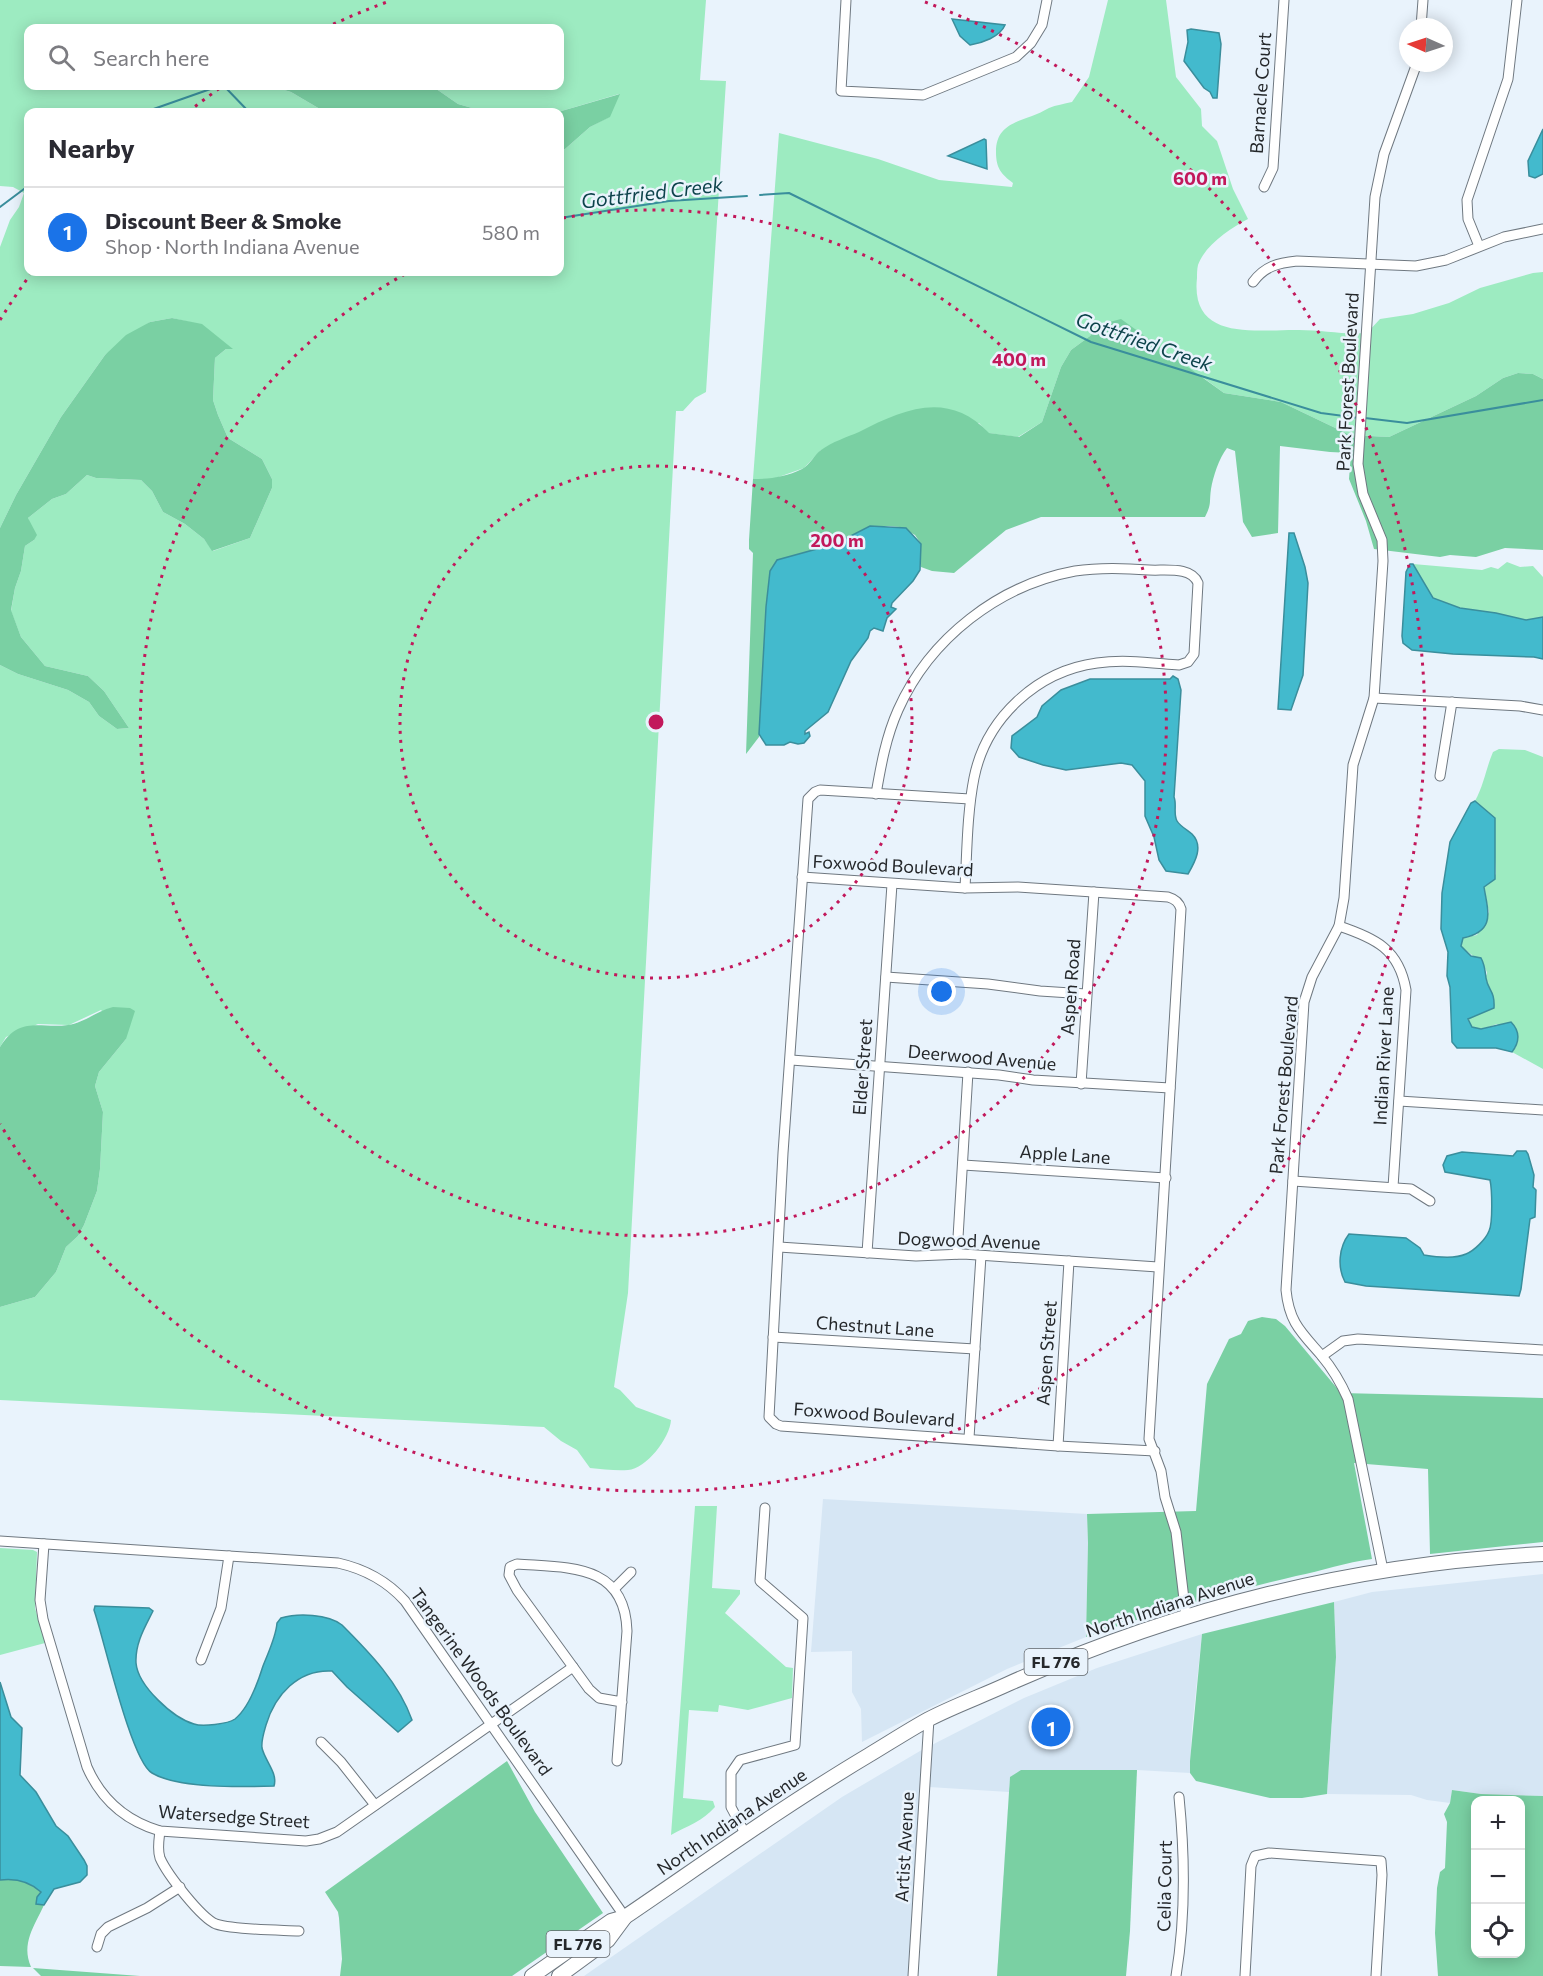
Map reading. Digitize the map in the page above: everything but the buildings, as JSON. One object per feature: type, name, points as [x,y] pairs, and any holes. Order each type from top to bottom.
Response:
[{"type":"main road","name":"North Indiana Avenue","points":[[559,1976],[608,1940],[626,1917],[824,1782],[929,1719],[1060,1661],[1124,1636],[1186,1616],[1285,1589],[1430,1563],[1543,1554]]},
{"type":"main road","name":"North Indiana Avenue","points":[[532,1976],[611,1921],[626,1917]]},
{"type":"street","points":[[846,0],[841,91],[923,95],[1016,57],[1031,43],[1042,25],[1047,0]]},
{"type":"street","name":"Barnacle Court","points":[[1264,187],[1273,168],[1284,0]]},
{"type":"street","points":[[1422,18],[1423,0]]},
{"type":"street","points":[[1479,246],[1468,219],[1467,200],[1508,79],[1517,0]]},
{"type":"street","name":"Park Forest Boulevard","points":[[1383,1570],[1348,1399],[1341,1383],[1322,1356],[1298,1329],[1287,1301],[1286,1290],[1304,1002],[1312,977],[1339,926],[1344,898],[1353,765],[1374,698],[1383,552],[1378,529],[1363,494],[1358,464],[1363,366],[1378,177],[1414,72]]},
{"type":"street","points":[[1253,282],[1266,268],[1297,261],[1406,267],[1427,265],[1504,237],[1543,228]]},
{"type":"street","points":[[876,794],[889,732],[909,687],[941,645],[982,610],[1026,585],[1076,572],[1122,568],[1192,574],[1198,584],[1194,654],[1188,662],[1179,665],[1120,661],[1096,663],[1066,671],[1041,683],[1013,705],[992,733],[977,765],[970,799],[965,888]]},
{"type":"street","points":[[1374,698],[1520,706],[1543,710]]},
{"type":"street","points":[[1440,776],[1452,702]]},
{"type":"street","points":[[802,877],[807,802],[811,794],[820,790],[970,799]]},
{"type":"street","name":"Foxwood Boulevard","points":[[1155,1451],[1058,1446],[776,1424],[771,1421],[768,1413],[802,877],[891,884],[965,888],[1018,887],[1168,897],[1173,898],[1180,905],[1166,1178],[1158,1267],[1149,1439],[1155,1451],[1161,1471],[1176,1532],[1186,1616]]},
{"type":"street","name":"Elder Street","points":[[867,1253],[891,884]]},
{"type":"street","name":"Aspen Road","points":[[1081,1084],[1094,892]]},
{"type":"street","name":"Indian River Lane","points":[[1339,926],[1377,941],[1391,954],[1403,975],[1406,990],[1394,1187]]},
{"type":"street","points":[[886,977],[1086,994]]},
{"type":"street","name":"Deerwood Avenue","points":[[791,1060],[968,1072],[1081,1084],[1170,1088]]},
{"type":"street","points":[[957,1254],[968,1072]]},
{"type":"street","points":[[1399,1101],[1543,1110]]},
{"type":"street","name":"Apple Lane","points":[[963,1165],[1166,1178]]},
{"type":"street","points":[[1293,1180],[1411,1189],[1430,1201]]},
{"type":"street","name":"Dogwood Avenue","points":[[779,1247],[916,1256],[957,1254],[1158,1267]]},
{"type":"street","points":[[969,1438],[981,1256]]},
{"type":"street","name":"Aspen Street","points":[[1058,1446],[1070,1261]]},
{"type":"street","name":"Chestnut Lane","points":[[773,1336],[975,1350]]},
{"type":"street","points":[[1322,1356],[1343,1341],[1359,1339],[1543,1350]]},
{"type":"street","points":[[746,1835],[730,1807],[731,1773],[740,1760],[795,1745],[802,1629],[802,1618],[760,1581],[765,1508]]},
{"type":"street","name":"Tangerine Woods Boulevard","points":[[0,1541],[338,1563],[359,1568],[381,1579],[405,1601],[626,1917]]},
{"type":"street","name":"Watersedge Street","points":[[44,1544],[40,1600],[43,1619],[87,1767],[98,1790],[118,1810],[140,1824],[160,1831],[306,1841],[337,1832],[573,1666]]},
{"type":"street","points":[[201,1660],[221,1608],[229,1556]]},
{"type":"street","points":[[617,1761],[622,1702],[627,1619],[621,1600],[614,1588],[602,1578],[581,1569],[518,1564],[510,1567],[509,1575],[517,1590],[593,1694],[607,1701],[622,1702]]},
{"type":"street","points":[[614,1588],[631,1572]]},
{"type":"street","name":"Artist Avenue","points":[[913,1976],[929,1719]]},
{"type":"street","points":[[321,1742],[341,1762],[375,1805]]},
{"type":"street","name":"Celia Court","points":[[1176,1976],[1185,1880],[1179,1797]]},
{"type":"street","points":[[160,1831],[158,1851],[161,1859],[200,1913],[213,1923],[224,1926],[299,1931]]},
{"type":"street","points":[[1245,1976],[1251,1866],[1255,1856],[1269,1852],[1381,1861],[1376,1976]]},
{"type":"street","points":[[97,1947],[101,1934],[108,1927],[147,1908],[180,1887]]},
{"type":"shaded area","points":[[823,1499],[1087,1514],[1086,1637],[1007,1669],[862,1742],[861,1709],[852,1692],[852,1651],[811,1652]]},
{"type":"shaded area","points":[[1543,1574],[1543,1796],[1481,1794],[1452,1790],[1450,1803],[1411,1795],[1327,1794],[1336,1657],[1334,1602],[1372,1592]]},
{"type":"shaded area","points":[[1202,1634],[1192,1728],[1190,1773],[1137,1770],[1010,1777],[1009,1792],[929,1787],[918,1976],[584,1976],[842,1797],[920,1751],[1024,1698],[1097,1668]]},
{"type":"green space","points":[[0,0],[706,0],[700,80],[726,81],[706,392],[695,398],[683,411],[676,411],[628,1293],[614,1387],[620,1390],[636,1407],[671,1420],[670,1427],[656,1451],[635,1468],[619,1470],[590,1468],[577,1450],[544,1427],[0,1400],[0,1307],[35,1297],[56,1272],[66,1247],[78,1236],[84,1225],[97,1191],[100,1169],[103,1112],[95,1086],[99,1072],[126,1039],[101,1010],[69,1025],[38,1024],[6,1037],[0,1047],[0,665],[18,674],[68,690],[89,702],[99,716],[117,729],[129,728],[104,691],[88,676],[45,666],[21,637],[11,611],[25,546],[34,540],[28,518],[52,499],[66,494],[87,475],[96,478],[141,480],[152,491],[163,512],[185,524],[204,539],[213,551],[250,538],[272,488],[272,479],[262,459],[228,438],[213,400],[215,358],[226,349],[232,349],[202,325],[172,318],[150,322],[105,355],[61,417],[16,495],[0,528],[0,247],[10,220],[19,207],[24,193],[13,187],[0,186]]},
{"type":"green space","points":[[1108,0],[1166,0],[1176,77],[1201,109],[1202,126],[1217,141],[1233,189],[1248,219],[1212,244],[1198,265],[1198,299],[1204,313],[1215,323],[1247,330],[1367,333],[1380,319],[1413,314],[1449,303],[1480,288],[1543,272],[1543,379],[1533,374],[1518,373],[1503,378],[1476,396],[1389,437],[1350,435],[1281,402],[1224,393],[1205,379],[1098,325],[1090,336],[1071,350],[1061,367],[1042,422],[1018,437],[988,433],[979,423],[821,450],[804,468],[773,479],[753,479],[779,133],[878,159],[939,180],[1012,187],[1013,183],[998,166],[996,152],[999,137],[1006,128],[1018,121],[1052,107],[1072,102],[1089,77]]},
{"type":"green space","points":[[284,90],[438,90],[458,104],[472,108],[318,108]]},
{"type":"green space","points":[[620,94],[610,117],[590,127],[564,149],[564,110]]},
{"type":"green space","points":[[172,318],[202,324],[233,349],[226,349],[215,358],[213,400],[228,438],[262,459],[272,479],[272,488],[250,538],[212,551],[204,539],[185,524],[163,512],[152,491],[141,480],[96,478],[87,475],[66,494],[52,499],[28,518],[37,535],[25,546],[11,610],[21,637],[45,666],[88,676],[104,691],[129,728],[117,729],[99,716],[89,702],[68,690],[18,674],[0,665],[0,528],[16,495],[61,417],[105,355],[126,335],[150,322]]},
{"type":"green space","points":[[1121,319],[1224,393],[1281,402],[1350,435],[1389,437],[1476,396],[1503,378],[1518,373],[1533,374],[1543,379],[1543,550],[1505,548],[1476,557],[1450,555],[1440,557],[1374,549],[1366,521],[1349,479],[1351,453],[1280,446],[1278,533],[1252,537],[1243,522],[1235,451],[1227,448],[1215,473],[1205,517],[1041,517],[1006,530],[954,573],[932,571],[921,567],[921,544],[915,535],[900,527],[870,526],[835,544],[777,560],[770,571],[759,737],[746,754],[753,553],[749,549],[749,540],[753,479],[766,479],[796,472],[807,465],[821,450],[835,442],[893,416],[925,408],[958,411],[989,433],[1019,437],[1042,422],[1061,367],[1071,350],[1090,336],[1098,325]]},
{"type":"green space","points":[[1507,562],[1520,567],[1533,566],[1543,577],[1543,617],[1526,620],[1460,608],[1433,598],[1413,564],[1482,570],[1491,567],[1498,569]]},
{"type":"green space","points":[[1499,749],[1525,750],[1543,757],[1543,1069],[1512,1052],[1516,1047],[1497,1024],[1475,1028],[1472,1027],[1468,1018],[1487,1010],[1494,1003],[1484,966],[1461,946],[1463,938],[1477,935],[1489,912],[1484,887],[1496,874],[1495,818],[1475,801],[1493,752]]},
{"type":"green space","points":[[113,1007],[130,1008],[135,1011],[126,1039],[99,1072],[95,1086],[103,1112],[97,1191],[84,1225],[78,1236],[66,1247],[56,1272],[35,1297],[0,1307],[0,1047],[8,1037],[23,1027],[74,1024]]},
{"type":"green space","points":[[1262,1317],[1276,1319],[1285,1326],[1341,1393],[1543,1398],[1543,1542],[1430,1554],[1428,1469],[1354,1463],[1372,1559],[1343,1564],[1217,1596],[1086,1637],[1087,1514],[1196,1511],[1207,1384],[1229,1339],[1241,1334],[1248,1321]]},
{"type":"green space","points":[[695,1506],[717,1506],[712,1588],[740,1590],[740,1594],[725,1613],[786,1667],[793,1668],[792,1698],[748,1710],[719,1705],[718,1712],[689,1710],[683,1798],[713,1801],[715,1807],[700,1820],[671,1835]]},
{"type":"green space","points":[[0,1548],[37,1552],[35,1608],[45,1643],[0,1655]]},
{"type":"green space","points":[[1334,1602],[1336,1657],[1327,1794],[1302,1798],[1270,1798],[1196,1781],[1190,1773],[1190,1761],[1202,1634]]},
{"type":"green space","points":[[507,1761],[535,1812],[603,1913],[512,1976],[340,1976],[342,1959],[338,1912],[325,1892]]},
{"type":"green space","points":[[1021,1770],[1137,1770],[1126,1976],[997,1976],[1010,1777]]},
{"type":"green space","points":[[1452,1790],[1481,1794],[1543,1796],[1543,1976],[1438,1976],[1435,1933],[1437,1888],[1440,1872],[1445,1868],[1447,1822],[1444,1814],[1450,1803]]},
{"type":"green space","points":[[11,1878],[38,1889],[41,1892],[36,1903],[44,1905],[28,1943],[28,1958],[31,1967],[0,1966],[0,1880]]},
{"type":"green space","points":[[33,1968],[140,1976],[41,1976]]},
{"type":"water","points":[[952,19],[1005,25],[995,36],[970,45],[960,36]]},
{"type":"water","points":[[1187,30],[1219,33],[1221,44],[1217,98],[1213,98],[1204,88],[1184,61],[1188,42]]},
{"type":"water","points":[[1543,129],[1543,174],[1535,178],[1529,176],[1528,161]]},
{"type":"water","points":[[986,140],[987,169],[948,156]]},
{"type":"water","points":[[870,526],[906,528],[921,544],[920,570],[892,603],[891,607],[896,609],[887,618],[883,631],[874,628],[870,631],[868,638],[851,661],[828,712],[805,731],[805,734],[809,732],[810,736],[804,743],[766,745],[759,734],[770,571],[777,560],[835,544]]},
{"type":"water","points":[[1289,533],[1294,533],[1308,583],[1303,675],[1291,710],[1278,709]]},
{"type":"water","points":[[1410,564],[1413,564],[1433,598],[1460,608],[1526,620],[1543,617],[1543,659],[1412,650],[1403,643],[1402,636],[1406,572]]},
{"type":"water","points":[[1173,676],[1178,679],[1181,690],[1174,797],[1175,815],[1178,823],[1196,839],[1198,849],[1196,859],[1188,874],[1166,871],[1159,860],[1154,837],[1145,816],[1145,781],[1132,765],[1121,763],[1066,770],[1019,757],[1011,748],[1012,736],[1037,717],[1042,706],[1061,690],[1090,679],[1170,679]]},
{"type":"water","points":[[1475,801],[1495,818],[1495,879],[1484,887],[1488,912],[1485,925],[1481,931],[1463,938],[1461,946],[1471,956],[1481,958],[1494,1008],[1468,1019],[1472,1027],[1481,1029],[1511,1022],[1518,1037],[1512,1052],[1496,1048],[1457,1048],[1452,1042],[1450,987],[1447,976],[1448,952],[1441,929],[1442,893],[1450,842],[1471,803]]},
{"type":"water","points":[[1517,1151],[1526,1151],[1528,1154],[1534,1175],[1533,1187],[1536,1190],[1535,1217],[1530,1219],[1519,1296],[1366,1286],[1345,1282],[1340,1257],[1349,1234],[1406,1238],[1420,1248],[1424,1255],[1429,1256],[1456,1257],[1473,1250],[1485,1238],[1490,1227],[1492,1206],[1490,1180],[1445,1172],[1443,1165],[1447,1156],[1462,1152],[1513,1156]]},
{"type":"water","points":[[95,1606],[149,1608],[153,1611],[137,1649],[138,1672],[158,1700],[176,1715],[194,1724],[221,1724],[232,1721],[240,1715],[255,1687],[277,1623],[281,1618],[296,1615],[321,1617],[342,1625],[392,1681],[412,1720],[398,1732],[332,1671],[309,1674],[299,1679],[282,1694],[270,1714],[262,1745],[274,1776],[274,1786],[211,1786],[163,1778],[152,1773],[135,1747],[94,1610]]},
{"type":"water","points":[[0,1682],[11,1717],[22,1728],[20,1775],[36,1792],[56,1826],[68,1836],[87,1866],[87,1875],[80,1882],[54,1889],[44,1905],[36,1904],[41,1892],[32,1885],[11,1879],[0,1880]]},
{"type":"waterway","name":"Gottfried Creek","points":[[156,108],[208,90]]},
{"type":"waterway","name":"Gottfried Creek","points":[[228,90],[245,108]]},
{"type":"waterway","name":"Gottfried Creek","points":[[0,207],[24,189]]},
{"type":"waterway","name":"Gottfried Creek","points":[[760,195],[789,193],[1091,342],[1321,413],[1359,418]]},
{"type":"waterway","name":"Gottfried Creek","points":[[564,217],[669,201],[747,196]]},
{"type":"waterway","name":"Gottfried Creek","points":[[1365,418],[1407,423],[1543,400]]},
{"type":"place","name":"Discount Beer & Smoke","points":[[1051,1727]]}]
